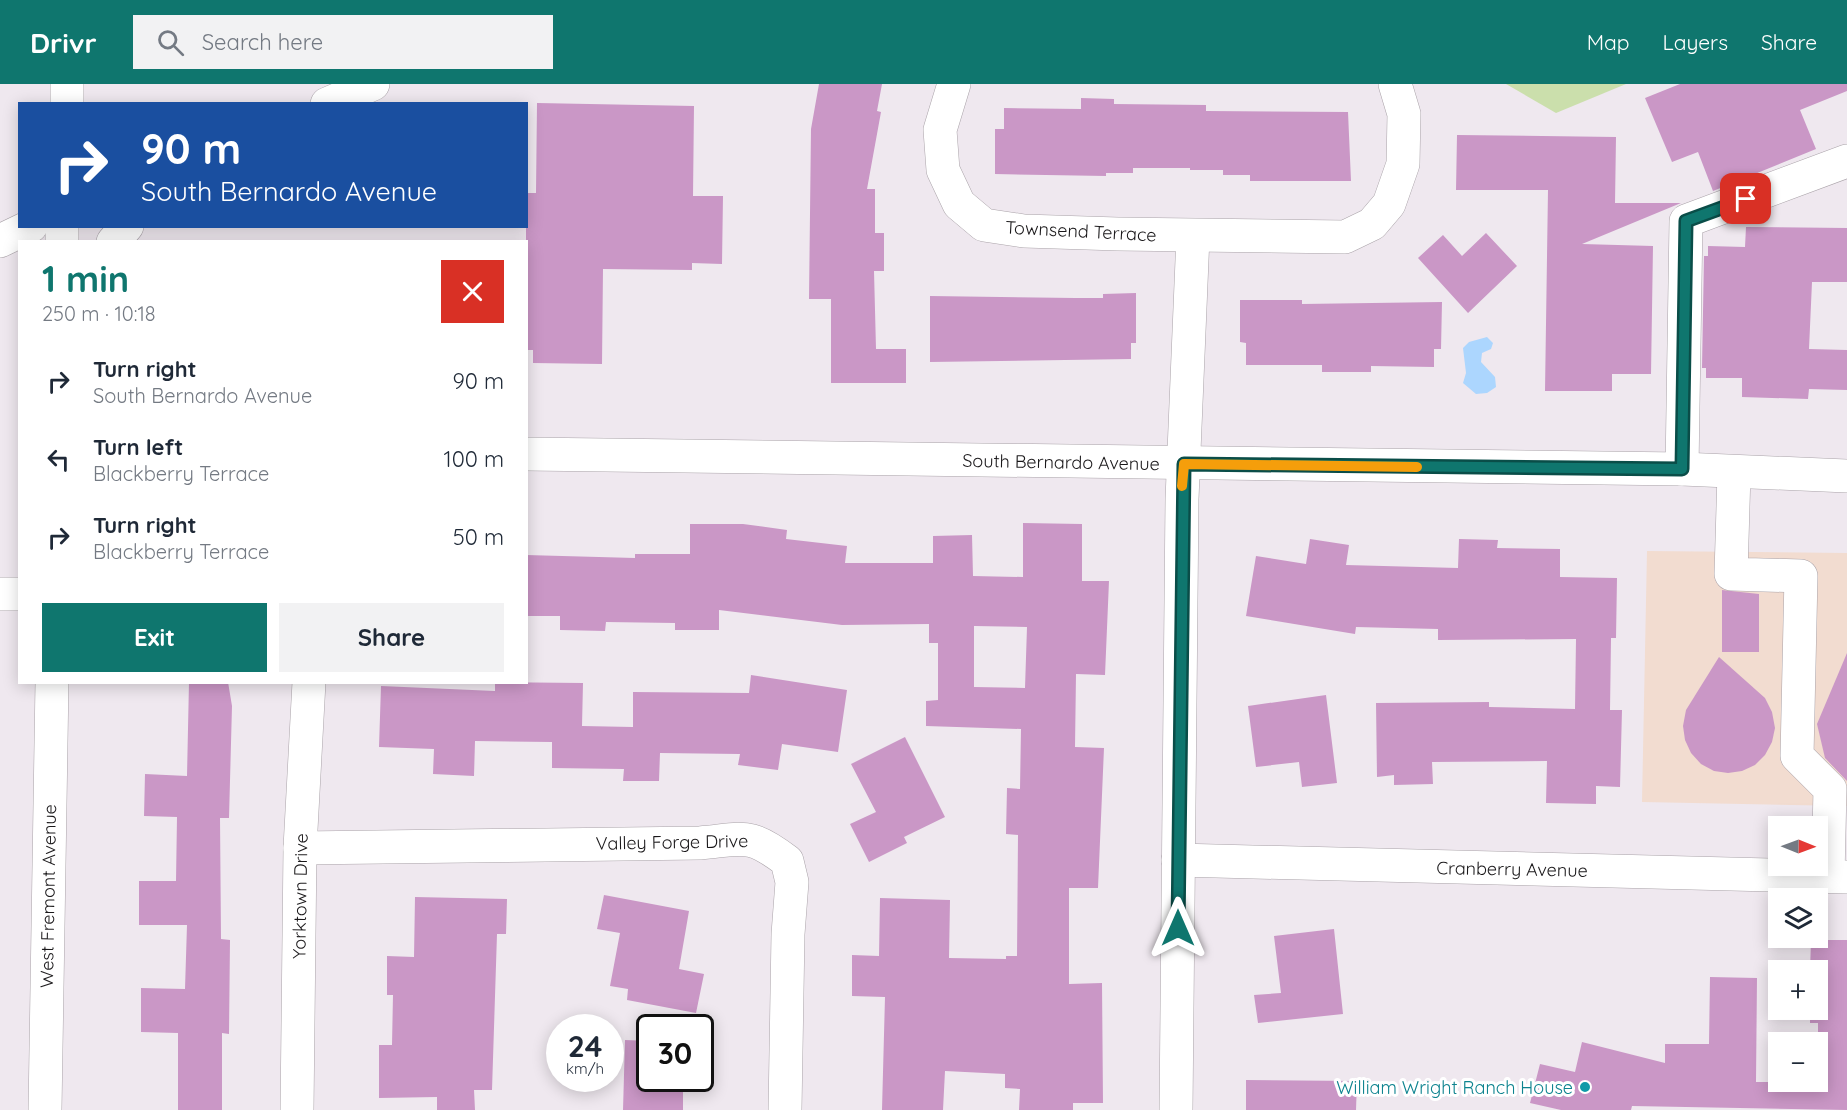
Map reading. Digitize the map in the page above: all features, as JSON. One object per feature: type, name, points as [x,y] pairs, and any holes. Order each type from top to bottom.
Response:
[{"type":"main road","points":[[67,84],[67,102]]},
{"type":"main road","points":[[332,102],[373,84]]},
{"type":"main road","name":"Townsend Terrace","points":[[954,84],[940,130],[943,170],[959,204],[984,225],[1024,231],[1193,236],[1345,237],[1372,224],[1389,204],[1403,164],[1404,114],[1395,84]]},
{"type":"main road","points":[[1682,469],[1686,221],[1847,161]]},
{"type":"main road","points":[[0,241],[27,228]]},
{"type":"main road","points":[[114,240],[125,228]]},
{"type":"main road","points":[[1176,1110],[1184,464],[1193,236]]},
{"type":"main road","name":"South Bernardo Avenue","points":[[528,454],[1682,469],[1847,476]]},
{"type":"main road","points":[[1734,473],[1731,574],[1801,576],[1797,756],[1830,789],[1838,877]]},
{"type":"main road","points":[[0,594],[18,594]]},
{"type":"main road","name":"West Fremont Avenue","points":[[45,1110],[52,684]]},
{"type":"main road","name":"Yorktown Drive","points":[[297,1110],[300,848],[309,684]]},
{"type":"main road","name":"Valley Forge Drive","points":[[300,848],[700,843],[741,837],[754,839],[767,846],[787,861],[792,882],[788,934],[785,1110]]},
{"type":"main road","name":"Cranberry Avenue","points":[[1178,860],[1838,877]]},
{"type":"shaded area","points":[[1647,551],[1847,553],[1847,806],[1642,802]]},
{"type":"green space","points":[[1506,84],[1626,84],[1556,113]]},
{"type":"water","points":[[1487,337],[1493,343],[1491,349],[1482,353],[1481,362],[1495,377],[1496,387],[1487,393],[1476,394],[1463,383],[1466,373],[1463,348],[1469,342]]},
{"type":"building","points":[[819,84],[882,84],[877,111],[881,112],[867,189],[875,189],[875,233],[884,233],[884,271],[874,271],[876,349],[906,349],[906,383],[831,383],[831,299],[809,299],[811,129]]},
{"type":"building","points":[[1680,84],[1847,84],[1847,91],[1800,110],[1816,149],[1713,191],[1698,152],[1672,162],[1645,98]]},
{"type":"building","points":[[1081,98],[1114,99],[1114,104],[1206,105],[1206,111],[1348,112],[1351,181],[1250,181],[1250,175],[1223,175],[1223,170],[1190,170],[1190,168],[1133,168],[1133,173],[1106,173],[1106,176],[995,174],[995,129],[1004,129],[1004,108],[1081,109]]},
{"type":"building","points":[[537,103],[694,106],[693,196],[723,196],[722,264],[692,263],[692,270],[603,269],[602,364],[533,363],[533,350],[528,350],[528,240],[526,240],[526,228],[528,228],[528,193],[536,193]]},
{"type":"building","points":[[1457,135],[1616,137],[1615,203],[1681,203],[1582,244],[1653,246],[1651,374],[1612,374],[1612,391],[1545,391],[1548,190],[1456,190]]},
{"type":"building","points":[[1746,227],[1847,228],[1847,282],[1812,282],[1809,349],[1847,350],[1847,390],[1809,389],[1808,399],[1742,397],[1742,378],[1706,378],[1706,368],[1702,368],[1704,256],[1708,256],[1708,246],[1745,247]]},
{"type":"building","points":[[1486,233],[1517,266],[1468,313],[1418,258],[1443,235],[1462,256]]},
{"type":"building","points":[[1136,293],[1136,343],[1131,343],[1131,359],[930,362],[930,296],[1103,298],[1103,294]]},
{"type":"building","points":[[1240,300],[1302,300],[1302,304],[1442,302],[1441,349],[1434,349],[1434,367],[1371,366],[1371,372],[1322,372],[1322,365],[1246,365],[1246,343],[1240,342]]},
{"type":"building","points":[[1023,523],[1082,524],[1082,581],[1109,581],[1105,675],[1076,674],[1075,747],[1104,748],[1098,888],[1069,888],[1069,984],[1102,983],[1103,1103],[1073,1103],[1073,1110],[1019,1110],[1020,1089],[1005,1088],[1005,1074],[945,1071],[943,1110],[882,1110],[885,997],[852,996],[852,955],[879,956],[880,898],[950,900],[949,958],[1006,959],[1006,956],[1017,956],[1018,835],[1006,834],[1007,788],[1020,789],[1021,729],[926,726],[926,701],[938,700],[938,643],[929,643],[929,624],[842,625],[719,610],[719,630],[675,630],[675,623],[606,622],[605,631],[560,630],[560,616],[528,616],[528,555],[635,558],[635,554],[690,554],[690,524],[743,524],[787,530],[786,539],[847,546],[845,563],[933,563],[933,536],[972,535],[973,576],[1023,577]],"holes":[[[974,626],[1027,627],[1025,688],[974,687]]]},
{"type":"building","points":[[1310,539],[1349,545],[1346,565],[1458,568],[1459,539],[1498,540],[1497,548],[1560,549],[1560,577],[1617,578],[1616,638],[1611,638],[1610,710],[1622,710],[1620,787],[1596,786],[1596,804],[1546,803],[1547,761],[1432,762],[1433,784],[1394,785],[1394,775],[1377,777],[1376,703],[1489,702],[1489,707],[1575,709],[1576,639],[1438,640],[1438,629],[1356,627],[1355,634],[1246,616],[1256,556],[1306,564]]},
{"type":"building","points":[[1722,590],[1759,594],[1759,652],[1722,652]]},
{"type":"building","points":[[1847,653],[1847,781],[1825,758],[1817,724]]},
{"type":"building","points":[[1719,657],[1765,698],[1772,712],[1775,728],[1772,742],[1765,755],[1755,765],[1742,771],[1728,773],[1714,771],[1701,764],[1691,753],[1685,740],[1683,726],[1686,710]]},
{"type":"building","points":[[751,675],[847,690],[838,752],[782,744],[778,770],[738,765],[740,754],[660,753],[659,781],[623,781],[624,769],[552,768],[552,742],[475,741],[474,776],[433,774],[434,749],[379,747],[381,686],[495,691],[495,684],[583,683],[582,726],[633,727],[633,692],[749,693]]},
{"type":"building","points":[[189,684],[228,684],[232,706],[229,818],[220,818],[221,939],[230,940],[229,1034],[222,1033],[222,1110],[178,1110],[178,1033],[141,1032],[141,988],[185,989],[187,925],[139,925],[139,881],[176,881],[177,817],[144,816],[145,774],[187,776]]},
{"type":"building","points":[[1326,695],[1337,783],[1302,787],[1299,762],[1256,767],[1248,706]]},
{"type":"building","points":[[905,737],[945,817],[904,837],[907,843],[869,862],[850,824],[876,812],[851,764]]},
{"type":"building","points":[[604,895],[689,911],[679,969],[704,974],[696,1013],[627,1000],[628,989],[610,986],[620,933],[597,929]]},
{"type":"building","points":[[415,897],[507,899],[506,934],[497,934],[492,1090],[474,1090],[475,1110],[437,1110],[437,1097],[379,1098],[379,1045],[392,1045],[393,995],[387,995],[387,956],[414,957]]},
{"type":"building","points":[[1334,929],[1343,1014],[1258,1023],[1254,995],[1281,993],[1274,936]]},
{"type":"building","points":[[1828,940],[1847,940],[1847,1110],[1632,1106],[1631,1110],[1561,1110],[1530,1103],[1540,1064],[1575,1072],[1582,1042],[1665,1063],[1665,1044],[1709,1044],[1710,977],[1757,978],[1756,1082],[1768,1082],[1768,1092],[1828,1092],[1828,1032],[1818,1032],[1818,1023],[1810,1023],[1810,1020],[1828,1020],[1828,960],[1810,960],[1811,948],[1828,948]]},
{"type":"building","points":[[625,1040],[636,1040],[636,1092],[683,1092],[683,1110],[623,1110]]},
{"type":"building","points":[[1246,1080],[1357,1081],[1356,1110],[1246,1110]]},
{"type":"slow traffic","points":[[1182,486],[1184,464],[1417,467]]},
{"type":"place","name":"William Wright Ranch House","points":[[1585,1087]]},
{"type":"route","points":[[1178,928],[1184,464],[1682,469],[1686,221],[1746,199]]}]
